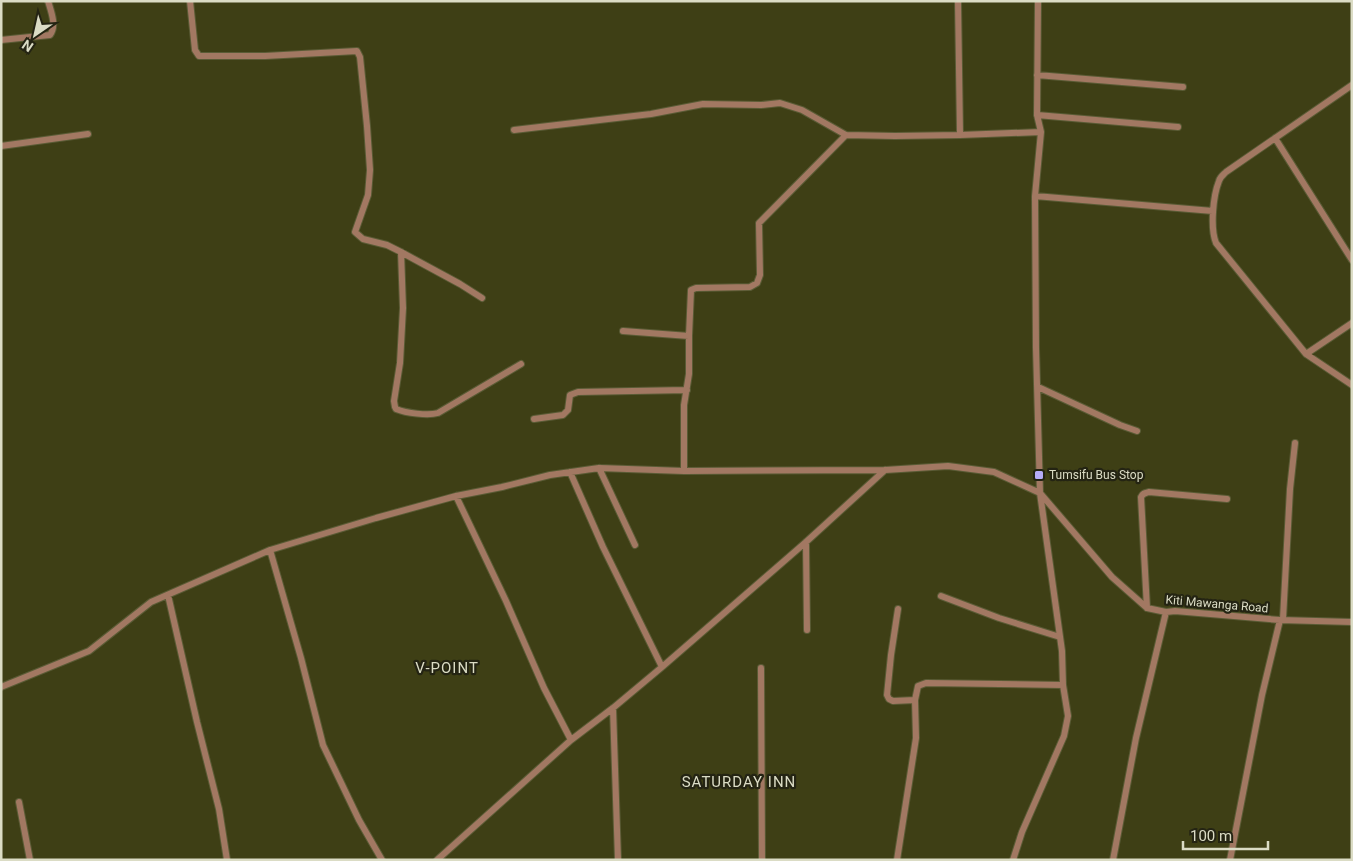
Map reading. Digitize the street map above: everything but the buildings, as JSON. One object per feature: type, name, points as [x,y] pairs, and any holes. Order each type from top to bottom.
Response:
[{"type":"street","points":[[1,40],[50,36],[53,32],[53,25],[48,1]]},
{"type":"street","points":[[190,1],[195,50],[199,56],[265,56],[357,51],[360,57],[368,126],[370,170],[368,195],[355,232],[364,239],[387,245],[460,284],[482,298]]},
{"type":"street","points":[[958,1],[960,135]]},
{"type":"street","points":[[1013,860],[1022,832],[1065,730],[1068,716],[1063,685],[1062,651],[1040,493],[1036,196],[1040,132],[1037,115],[1038,1]]},
{"type":"street","points":[[1037,75],[1183,87]]},
{"type":"street","points":[[1352,85],[1219,178],[1213,211],[1213,230],[1216,243],[1306,354],[1352,385]]},
{"type":"street","points":[[514,130],[651,114],[703,104],[761,105],[780,103],[802,110],[846,135],[960,135],[1040,132]]},
{"type":"street","points":[[1037,115],[1178,127]]},
{"type":"street","points":[[1,146],[88,134]]},
{"type":"street","points":[[684,471],[684,405],[690,361],[691,290],[696,288],[750,287],[757,283],[760,275],[759,223],[846,135]]},
{"type":"street","points":[[1275,138],[1352,260]]},
{"type":"street","points":[[1036,196],[1213,211]]},
{"type":"street","points":[[400,252],[403,308],[400,362],[394,402],[396,409],[433,415],[521,364]]},
{"type":"street","points":[[1306,354],[1352,323]]},
{"type":"street","points":[[623,331],[689,336]]},
{"type":"street","points":[[1038,386],[1120,425],[1137,431]]},
{"type":"street","points":[[534,419],[563,415],[568,410],[570,395],[578,392],[687,390]]},
{"type":"street","points":[[1230,860],[1262,695],[1281,620],[1295,443]]},
{"type":"street","points":[[1,687],[89,651],[151,602],[270,550],[456,496],[550,475],[599,468],[684,471],[885,470],[948,466],[994,472],[1040,493]]},
{"type":"street","points":[[599,468],[635,545]]},
{"type":"street","points":[[436,860],[571,740],[662,667],[806,542],[885,470]]},
{"type":"street","points":[[570,472],[603,547],[662,667]]},
{"type":"street","points":[[1147,608],[1142,494],[1149,492],[1227,499]]},
{"type":"street","name":"Kiti Mawanga Road","points":[[1040,493],[1112,577],[1147,608],[1166,612],[1175,611],[1281,620],[1352,622]]},
{"type":"street","points":[[456,496],[506,601],[544,688],[571,740]]},
{"type":"street","points":[[806,542],[807,630]]},
{"type":"street","points":[[270,550],[301,658],[322,745],[359,820],[382,860]]},
{"type":"street","points":[[168,595],[219,809],[227,860]]},
{"type":"street","points":[[942,596],[999,618],[1060,637]]},
{"type":"street","points":[[898,608],[887,695],[893,701],[916,700]]},
{"type":"street","points":[[1113,860],[1135,746],[1166,612]]},
{"type":"street","points":[[761,668],[762,860]]},
{"type":"street","points":[[897,860],[916,738],[918,686],[926,683],[1063,685]]},
{"type":"street","points":[[613,708],[618,860]]},
{"type":"street","points":[[19,802],[30,860]]},
{"type":"place","name":"Tumsifu Bus Stop","points":[[1039,475]]},
{"type":"district","name":"V-POINT","points":[[447,668]]},
{"type":"district","name":"SATURDAY INN","points":[[739,782]]}]
